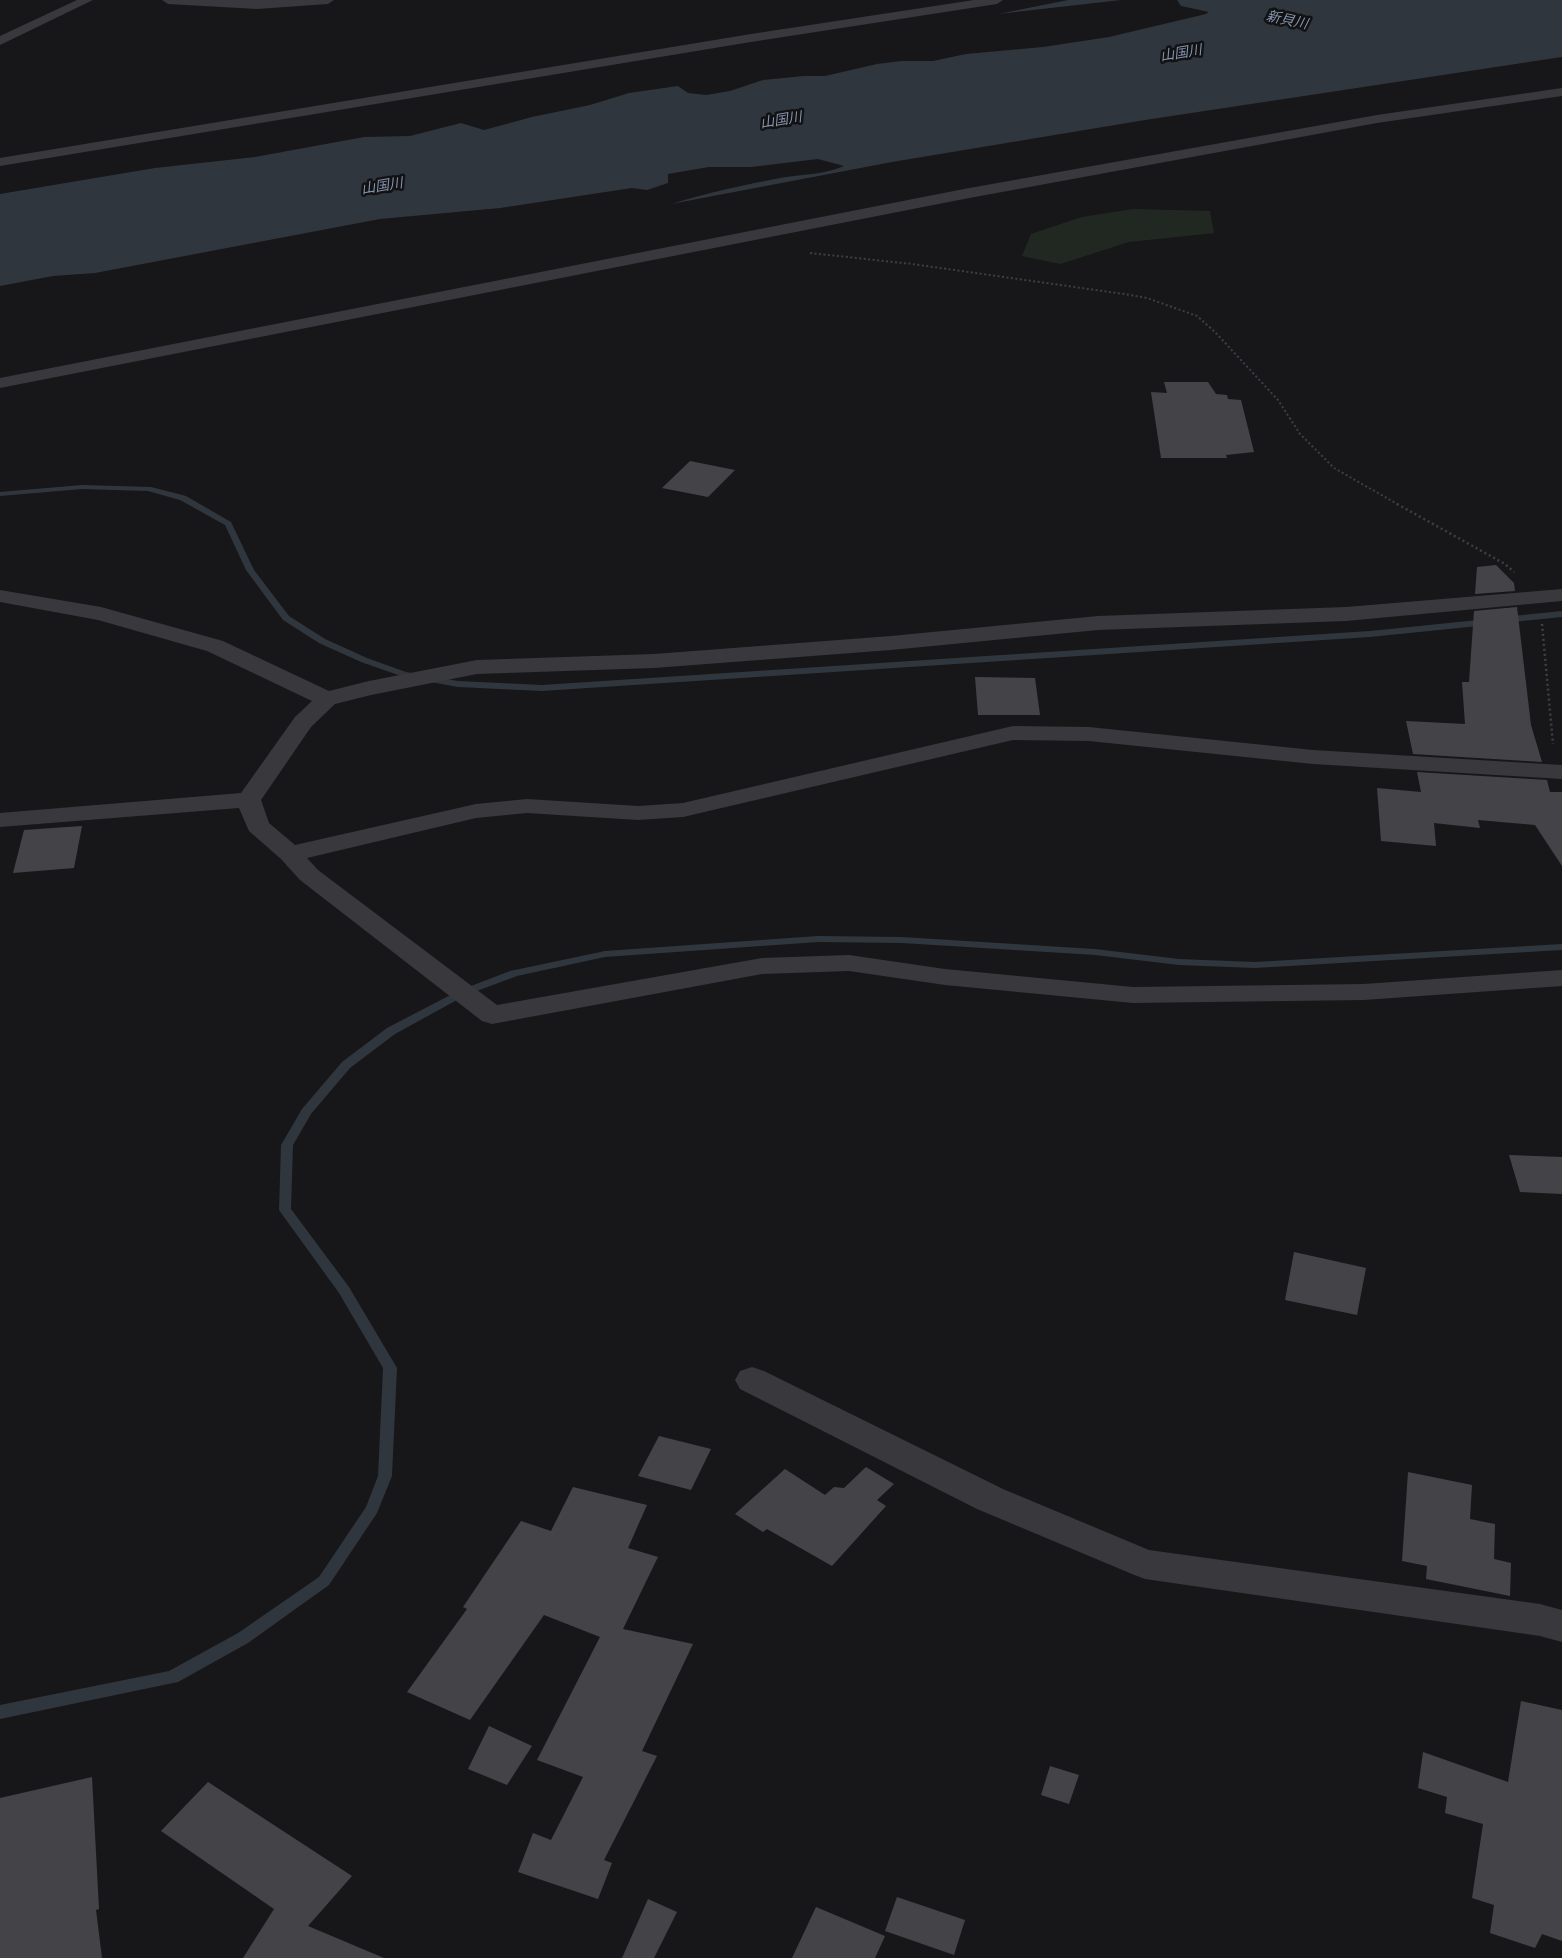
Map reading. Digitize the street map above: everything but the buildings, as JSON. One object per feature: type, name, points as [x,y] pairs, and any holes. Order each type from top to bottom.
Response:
[{"type":"street","points":[[0,41],[87,0]]},
{"type":"street","points":[[168,0],[257,5],[328,0]]},
{"type":"street","points":[[0,151],[312,103],[916,2],[938,0]]},
{"type":"street","points":[[0,162],[751,38],[997,0]]},
{"type":"street","points":[[0,383],[974,192],[1377,119],[1562,92]]},
{"type":"street","points":[[0,596],[101,614],[214,646],[327,699]]},
{"type":"street","points":[[249,800],[303,722],[327,699],[369,688],[477,667],[654,661],[891,643],[1098,623],[1346,614],[1552,596]]},
{"type":"street","points":[[290,854],[476,811],[526,806],[638,813],[683,810],[1013,733],[1089,734],[1313,757],[1553,772]]},
{"type":"street","points":[[0,820],[249,800]]},
{"type":"street","points":[[249,800],[258,826],[290,854],[308,875],[492,1015],[762,966],[840,964],[945,977],[1133,995],[1364,992],[1562,978]]},
{"type":"street","points":[[752,1380],[990,1499],[1145,1564],[1540,1620],[1562,1626]]},
{"type":"path","points":[[810,252],[912,264],[1124,294],[1147,298],[1197,316],[1215,332],[1278,400],[1300,434],[1334,468],[1505,564],[1552,596],[1542,645],[1556,766],[1553,772]]},
{"type":"shaded area","points":[[1133,209],[1210,211],[1214,233],[1129,242],[1060,264],[1022,256],[1031,234],[1082,217]]},
{"type":"water","points":[[1068,0],[1121,0],[998,14]]},
{"type":"water","name":"山国川","points":[[1211,0],[1562,0],[1562,57],[1145,120],[892,162],[671,204],[739,186],[821,173],[844,166],[818,159],[751,167],[709,167],[668,174],[668,183],[647,190],[632,188],[500,208],[380,219],[95,273],[53,276],[0,286],[0,194],[155,168],[255,157],[364,137],[410,136],[461,123],[484,130],[532,117],[590,105],[629,93],[678,86],[688,93],[706,95],[730,91],[763,80],[825,76],[877,64],[901,61],[933,61],[966,54],[1043,47],[1109,37],[1206,14],[1215,6]]},
{"type":"waterway","name":"新貝川","points":[[1192,0],[1307,24]]},
{"type":"waterway","points":[[0,494],[82,487],[148,489],[183,498],[228,524],[250,570],[286,618],[322,641],[364,660],[404,674],[458,684],[542,688],[1370,634],[1488,622]]},
{"type":"waterway","points":[[1503,620],[1562,614]]},
{"type":"waterway","points":[[0,1712],[172,1677],[243,1638],[324,1581],[372,1509],[385,1476],[390,1368],[344,1290],[285,1210],[287,1145],[306,1112],[346,1065],[391,1031],[462,993],[514,973],[605,954],[818,939],[902,940],[1095,952],[1179,962],[1255,965],[1562,947]]}]
